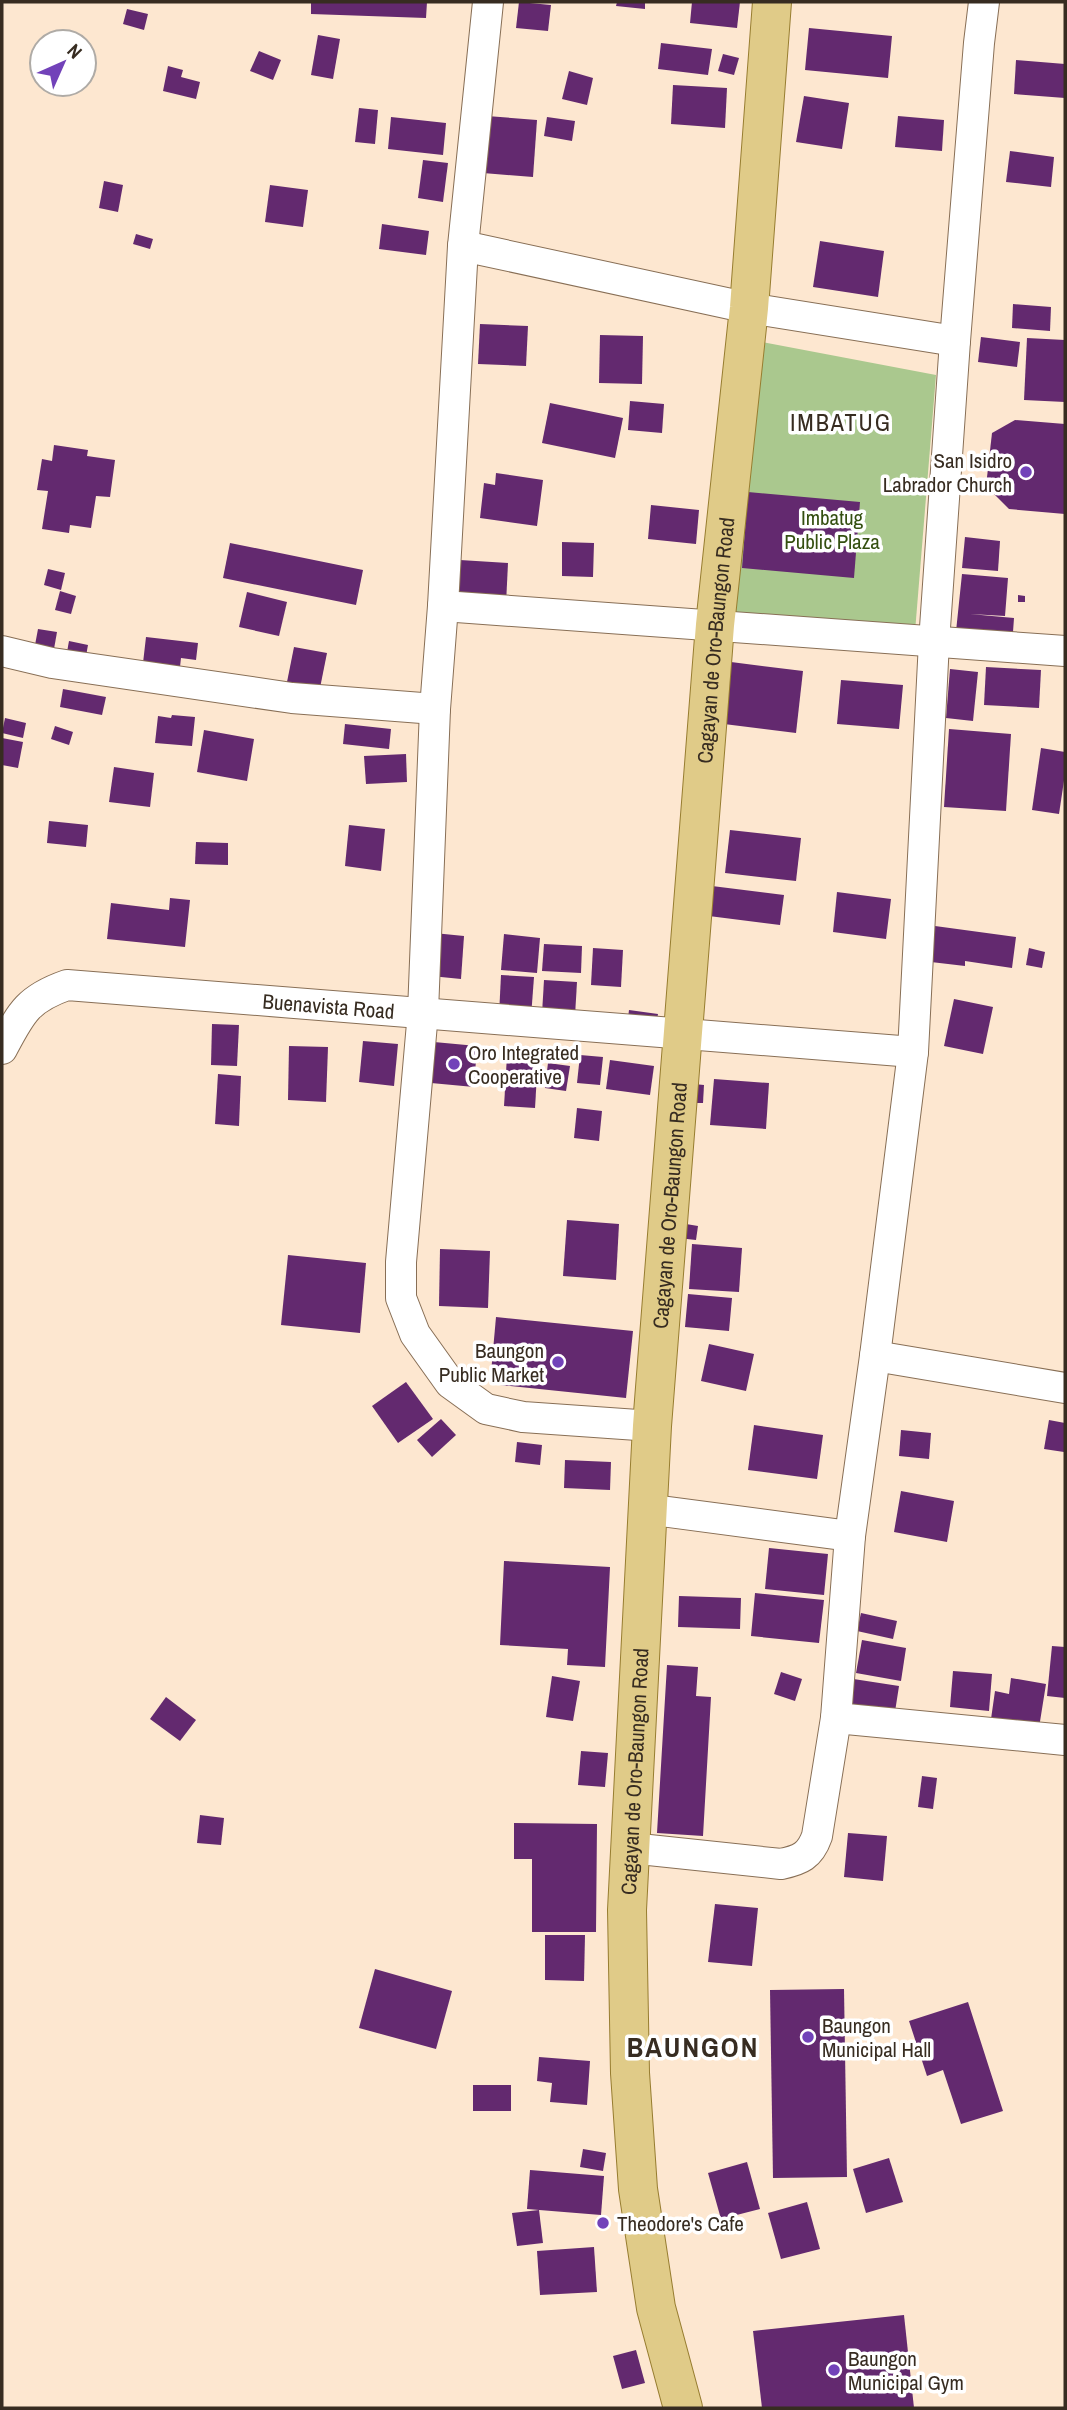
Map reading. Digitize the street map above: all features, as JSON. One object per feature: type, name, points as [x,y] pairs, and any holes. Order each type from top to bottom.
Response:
[{"type":"main road","name":"Cagayan de Oro-Baungon Road","points":[[683,2408],[656,2308],[638,2189],[630,2073],[627,1910],[629,1848],[652,1426],[715,625],[749,307],[772,2]]},
{"type":"street","points":[[488,2],[463,246],[435,709],[423,1012],[401,1262],[401,1298],[415,1334],[450,1383],[486,1409],[523,1417],[652,1426]]},
{"type":"street","points":[[629,1848],[781,1864],[801,1859],[813,1846],[817,1836],[836,1718],[850,1536],[913,1052],[934,642],[955,341],[984,2]]},
{"type":"street","points":[[463,246],[749,307],[955,341]]},
{"type":"street","points":[[443,606],[1065,652]]},
{"type":"street","points":[[2,651],[52,663],[292,698],[435,709]]},
{"type":"street","name":"Buenavista Road","points":[[2,1049],[15,1024],[30,1004],[43,994],[67,985],[913,1052]]},
{"type":"street","points":[[875,1356],[1065,1388]]},
{"type":"street","points":[[646,1509],[850,1536]]},
{"type":"street","points":[[836,1718],[1065,1740]]},
{"type":"green space","name":"Imbatug Public Plaza","points":[[762,342],[936,375],[915,632],[731,613]]},
{"type":"building","points":[[311,2],[427,2],[426,18],[311,14]]},
{"type":"building","points":[[519,2],[551,5],[548,31],[516,28]]},
{"type":"building","points":[[617,2],[645,2],[645,9],[616,6]]},
{"type":"building","points":[[692,2],[740,2],[737,28],[690,23]]},
{"type":"building","points":[[127,9],[148,14],[144,30],[123,24]]},
{"type":"building","points":[[809,28],[892,36],[888,78],[805,70]]},
{"type":"building","points":[[318,35],[340,39],[333,79],[311,75]]},
{"type":"building","points":[[661,43],[712,49],[708,75],[658,69]]},
{"type":"building","points":[[259,51],[281,60],[273,80],[250,71]]},
{"type":"building","points":[[723,54],[739,58],[734,75],[718,71]]},
{"type":"building","points":[[1016,60],[1065,64],[1065,98],[1014,94]]},
{"type":"building","points":[[168,66],[183,70],[181,77],[200,82],[196,99],[163,91]]},
{"type":"building","points":[[569,71],[593,78],[587,105],[562,99]]},
{"type":"building","points":[[673,85],[727,88],[725,128],[671,124]]},
{"type":"building","points":[[804,96],[849,103],[842,149],[796,142]]},
{"type":"building","points":[[359,108],[378,110],[375,144],[355,142]]},
{"type":"building","points":[[487,116],[537,120],[533,177],[483,173]]},
{"type":"building","points":[[898,116],[944,120],[942,151],[895,147]]},
{"type":"building","points":[[391,117],[446,123],[443,155],[388,149]]},
{"type":"building","points":[[547,117],[575,121],[572,141],[544,136]]},
{"type":"building","points":[[1010,151],[1054,157],[1051,187],[1006,182]]},
{"type":"building","points":[[423,160],[448,163],[443,202],[418,198]]},
{"type":"building","points":[[104,181],[123,185],[118,212],[99,208]]},
{"type":"building","points":[[270,185],[308,190],[303,227],[265,222]]},
{"type":"building","points":[[382,224],[429,231],[426,255],[379,249]]},
{"type":"building","points":[[136,234],[153,239],[150,249],[133,244]]},
{"type":"building","points":[[820,241],[884,251],[878,297],[813,287]]},
{"type":"building","points":[[1013,304],[1051,307],[1050,331],[1012,328]]},
{"type":"building","points":[[480,324],[528,326],[526,366],[478,364]]},
{"type":"building","points":[[600,335],[643,336],[642,384],[599,383]]},
{"type":"building","points":[[981,337],[1020,342],[1017,367],[978,362]]},
{"type":"building","points":[[1027,338],[1065,340],[1065,402],[1024,400]]},
{"type":"building","points":[[630,401],[664,404],[662,433],[628,430]]},
{"type":"building","points":[[550,403],[623,418],[615,458],[542,443]]},
{"type":"building","name":"San Isidro Labrador Church","points":[[1015,420],[1065,424],[1065,514],[1009,509],[986,486],[992,433]]},
{"type":"building","points":[[54,445],[88,450],[87,456],[115,460],[110,497],[96,496],[91,528],[70,525],[69,533],[42,529],[48,491],[37,490],[42,459],[52,461]]},
{"type":"building","points":[[496,473],[543,480],[537,526],[480,518],[484,483],[495,485]]},
{"type":"building","points":[[748,492],[860,502],[854,578],[742,568]]},
{"type":"building","points":[[651,505],[699,510],[696,544],[648,539]]},
{"type":"building","points":[[965,537],[1000,541],[998,571],[962,568]]},
{"type":"building","points":[[562,542],[594,543],[593,577],[562,576]]},
{"type":"building","points":[[230,543],[363,570],[356,605],[223,578]]},
{"type":"building","points":[[460,560],[508,563],[506,604],[457,601]]},
{"type":"building","points":[[48,569],[65,573],[61,590],[44,585]]},
{"type":"building","points":[[962,574],[1008,578],[1005,616],[970,614],[1014,618],[1012,646],[955,641]]},
{"type":"building","points":[[60,591],[76,596],[71,614],[55,610]]},
{"type":"building","points":[[247,592],[287,602],[279,636],[239,627]]},
{"type":"building","points":[[1018,595],[1025,596],[1025,602],[1018,602]]},
{"type":"building","points":[[38,629],[57,632],[54,649],[35,645]]},
{"type":"building","points":[[146,637],[198,643],[196,660],[181,658],[180,667],[143,663]]},
{"type":"building","points":[[69,641],[88,645],[86,656],[67,652]]},
{"type":"building","points":[[294,647],[327,653],[319,693],[286,687]]},
{"type":"building","points":[[731,662],[803,671],[796,733],[724,724]]},
{"type":"building","points":[[986,667],[1041,670],[1039,708],[984,705]]},
{"type":"building","points":[[950,669],[978,672],[973,721],[946,718]]},
{"type":"building","points":[[841,680],[903,685],[899,729],[837,724]]},
{"type":"building","points":[[63,689],[106,697],[102,715],[60,707]]},
{"type":"building","points":[[172,715],[195,717],[192,746],[155,743],[158,716],[171,718]]},
{"type":"building","points":[[5,718],[26,723],[23,738],[2,733]]},
{"type":"building","points":[[345,724],[391,729],[389,749],[343,744]]},
{"type":"building","points":[[55,726],[73,732],[69,745],[51,739]]},
{"type":"building","points":[[949,729],[1011,734],[1006,811],[944,807]]},
{"type":"building","points":[[204,730],[254,739],[247,781],[197,772]]},
{"type":"building","points":[[2,738],[23,742],[18,768],[2,765]]},
{"type":"building","points":[[1041,748],[1065,752],[1065,774],[1059,814],[1032,810]]},
{"type":"building","points":[[406,754],[407,782],[366,784],[364,756]]},
{"type":"building","points":[[114,767],[154,773],[150,807],[109,802]]},
{"type":"building","points":[[49,821],[88,825],[86,847],[47,843]]},
{"type":"building","points":[[349,825],[385,829],[381,871],[345,866]]},
{"type":"building","points":[[730,830],[801,838],[796,881],[725,873]]},
{"type":"building","points":[[196,842],[228,843],[228,865],[195,864]]},
{"type":"building","points":[[704,885],[784,895],[780,925],[701,915]]},
{"type":"building","points":[[837,892],[891,899],[886,939],[833,932]]},
{"type":"building","points":[[170,898],[190,900],[185,947],[107,939],[111,903],[169,910]]},
{"type":"building","points":[[935,926],[1016,937],[1012,968],[965,961],[965,966],[931,962]]},
{"type":"building","points":[[434,933],[464,936],[461,979],[431,976]]},
{"type":"building","points":[[504,934],[540,938],[537,973],[501,970]]},
{"type":"building","points":[[544,944],[582,946],[581,973],[542,971]]},
{"type":"building","points":[[593,948],[623,950],[621,987],[591,985]]},
{"type":"building","points":[[1029,948],[1045,952],[1042,968],[1026,965]]},
{"type":"building","points":[[501,975],[534,977],[531,1017],[499,1015]]},
{"type":"building","points":[[544,980],[577,982],[575,1016],[542,1014]]},
{"type":"building","points":[[954,999],[993,1007],[983,1054],[944,1046]]},
{"type":"building","points":[[629,1010],[658,1014],[655,1030],[627,1026]]},
{"type":"building","points":[[212,1024],[239,1025],[237,1066],[211,1065]]},
{"type":"building","points":[[363,1041],[398,1044],[394,1086],[359,1082]]},
{"type":"building","points":[[434,1042],[477,1046],[474,1087],[431,1083]]},
{"type":"building","points":[[289,1046],[328,1047],[326,1102],[288,1100]]},
{"type":"building","points":[[580,1055],[603,1057],[600,1085],[577,1083]]},
{"type":"building","points":[[507,1056],[538,1058],[535,1108],[504,1106]]},
{"type":"building","points":[[610,1060],[654,1066],[650,1095],[606,1089]]},
{"type":"building","points":[[548,1063],[570,1066],[566,1091],[545,1088]]},
{"type":"building","points":[[218,1074],[241,1076],[239,1126],[215,1124]]},
{"type":"building","points":[[714,1079],[769,1083],[766,1129],[710,1125]]},
{"type":"building","points":[[694,1084],[704,1085],[703,1103],[693,1103]]},
{"type":"building","points":[[577,1108],[602,1111],[599,1141],[574,1138]]},
{"type":"building","points":[[567,1220],[619,1224],[616,1280],[563,1276]]},
{"type":"building","points":[[680,1223],[698,1226],[696,1240],[678,1238]]},
{"type":"building","points":[[692,1244],[742,1248],[739,1292],[689,1289]]},
{"type":"building","points":[[440,1249],[490,1251],[488,1308],[439,1306]]},
{"type":"building","points":[[288,1255],[366,1263],[360,1333],[281,1325]]},
{"type":"building","points":[[688,1294],[732,1298],[729,1331],[685,1327]]},
{"type":"building","points":[[496,1317],[633,1331],[626,1398],[490,1384]]},
{"type":"building","points":[[709,1344],[754,1354],[746,1391],[701,1381]]},
{"type":"building","points":[[406,1382],[433,1419],[398,1443],[372,1406]]},
{"type":"building","points":[[441,1419],[456,1435],[432,1457],[417,1440]]},
{"type":"building","points":[[1049,1420],[1065,1423],[1064,1452],[1044,1449]]},
{"type":"building","points":[[754,1425],[823,1435],[817,1479],[748,1470]]},
{"type":"building","points":[[901,1430],[931,1433],[929,1459],[899,1456]]},
{"type":"building","points":[[517,1442],[542,1445],[540,1465],[515,1462]]},
{"type":"building","points":[[565,1460],[611,1462],[610,1490],[564,1488]]},
{"type":"building","points":[[901,1491],[954,1501],[947,1542],[894,1532]]},
{"type":"building","points":[[769,1548],[828,1554],[824,1595],[765,1589]]},
{"type":"building","points":[[504,1561],[610,1567],[605,1667],[567,1665],[568,1649],[500,1645]]},
{"type":"building","points":[[755,1593],[824,1600],[819,1643],[751,1636]]},
{"type":"building","points":[[679,1596],[741,1598],[740,1629],[678,1627]]},
{"type":"building","points":[[861,1613],[897,1621],[893,1639],[857,1631]]},
{"type":"building","points":[[862,1640],[906,1648],[901,1681],[856,1673]]},
{"type":"building","points":[[1052,1646],[1065,1647],[1065,1698],[1047,1696]]},
{"type":"building","points":[[667,1665],[698,1667],[696,1696],[711,1697],[703,1836],[657,1833]]},
{"type":"building","points":[[953,1671],[992,1674],[989,1711],[950,1707]]},
{"type":"building","points":[[781,1672],[802,1679],[795,1701],[774,1694]]},
{"type":"building","points":[[552,1676],[580,1681],[573,1721],[546,1717]]},
{"type":"building","points":[[847,1678],[899,1686],[894,1718],[842,1710]]},
{"type":"building","points":[[1011,1678],[1046,1684],[1038,1734],[990,1726],[995,1691],[1009,1694]]},
{"type":"building","points":[[166,1697],[196,1720],[180,1741],[150,1719]]},
{"type":"building","points":[[581,1751],[608,1753],[605,1787],[578,1785]]},
{"type":"building","points":[[922,1776],[937,1778],[933,1809],[918,1807]]},
{"type":"building","points":[[200,1815],[224,1818],[221,1845],[197,1843]]},
{"type":"building","points":[[514,1823],[597,1824],[596,1932],[532,1932],[532,1859],[514,1859]]},
{"type":"building","points":[[848,1833],[887,1836],[883,1881],[844,1877]]},
{"type":"building","points":[[715,1904],[758,1908],[752,1966],[708,1962]]},
{"type":"building","points":[[545,1935],[585,1935],[584,1981],[545,1980]]},
{"type":"building","points":[[375,1969],[452,1991],[436,2049],[359,2028]]},
{"type":"building","name":"Baungon Municipal Hall","points":[[844,1989],[847,2177],[773,2178],[770,1990]]},
{"type":"building","points":[[968,2002],[1003,2111],[961,2124],[943,2070],[927,2076],[909,2021]]},
{"type":"building","points":[[539,2057],[590,2061],[587,2105],[550,2102],[552,2083],[537,2081]]},
{"type":"building","points":[[473,2085],[511,2085],[511,2111],[473,2111]]},
{"type":"building","points":[[583,2149],[606,2153],[603,2171],[580,2167]]},
{"type":"building","points":[[889,2158],[903,2202],[866,2213],[853,2169]]},
{"type":"building","points":[[747,2162],[760,2209],[721,2219],[708,2173]]},
{"type":"building","points":[[530,2170],[604,2176],[601,2215],[527,2209]]},
{"type":"building","points":[[807,2202],[820,2249],[781,2259],[768,2213]]},
{"type":"building","points":[[539,2210],[543,2243],[517,2246],[512,2213]]},
{"type":"building","points":[[594,2247],[597,2292],[540,2295],[537,2251]]},
{"type":"building","name":"Baungon Municipal Gym","points":[[904,2315],[914,2408],[762,2408],[753,2331]]},
{"type":"building","points":[[636,2350],[645,2383],[622,2389],[613,2356]]},
{"type":"place","name":"San Isidro Labrador Church","points":[[1026,472]]},
{"type":"place","name":"Oro Integrated Cooperative","points":[[454,1064]]},
{"type":"place","name":"Baungon Public Market","points":[[558,1362]]},
{"type":"place","name":"Baungon Municipal Hall","points":[[808,2037]]},
{"type":"place","name":"Theodore's Cafe","points":[[603,2223]]},
{"type":"place","name":"Baungon Municipal Gym","points":[[834,2370]]},
{"type":"district","name":"IMBATUG","points":[[841,422]]},
{"type":"district","name":"BAUNGON","points":[[693,2047]]}]
